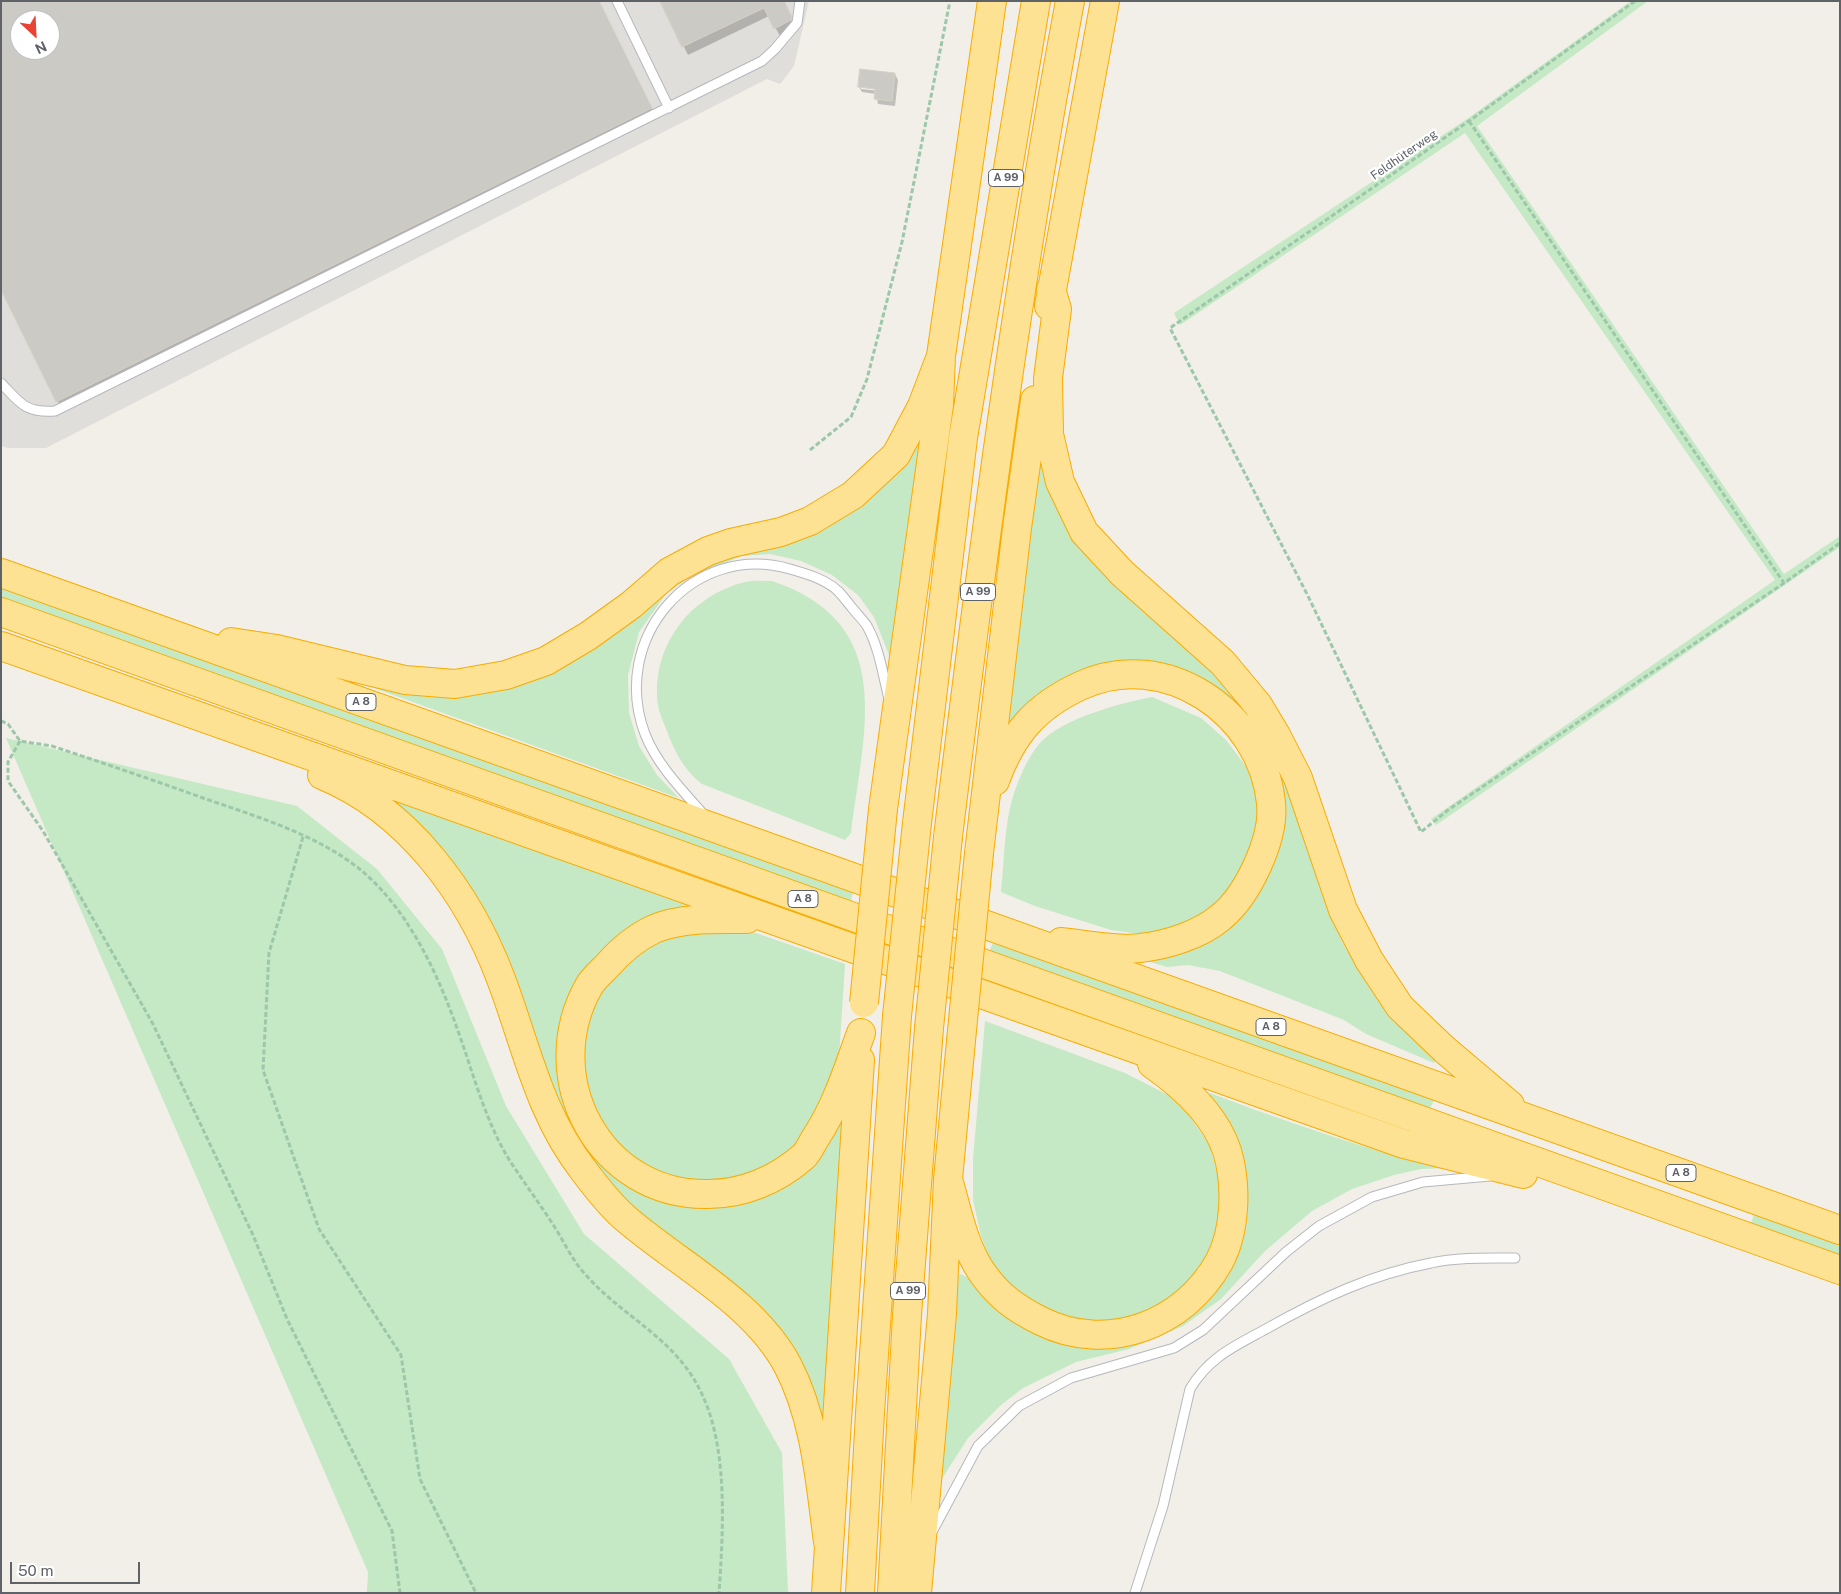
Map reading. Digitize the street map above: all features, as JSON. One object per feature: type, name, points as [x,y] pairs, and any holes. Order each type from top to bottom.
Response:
[{"type":"highway","points":[[826,1593],[861,1033],[883,810],[938,405],[941,356],[992,1]]},
{"type":"highway","name":"A 99","points":[[860,1593],[870,1413],[897,1016],[917,823],[963,438],[1036,1]]},
{"type":"highway","name":"A 99","points":[[892,1593],[907,1315],[929,1028],[948,837],[987,519],[1009,366],[1070,1]]},
{"type":"highway","points":[[917,1593],[942,1314],[948,1179],[982,818],[1017,528],[1051,289],[1105,1]]},
{"type":"highway","points":[[1051,289],[1057,309],[1048,378],[1049,434],[1060,482],[1084,532],[1122,573],[1223,663],[1258,705],[1298,778],[1343,910],[1369,960],[1400,1007],[1445,1050],[1523,1116]]},
{"type":"highway","points":[[171,634],[277,649],[405,680],[455,684],[506,675],[546,661],[588,636],[631,605],[669,572],[708,551],[731,543],[781,532],[810,521],[854,495],[896,456],[922,406],[941,356]]},
{"type":"highway","name":"A 8","points":[[1,573],[1840,1230]]},
{"type":"highway","name":"A 8","points":[[1,612],[1840,1270]]},
{"type":"highway","points":[[1,646],[765,919],[1404,1144],[1519,1173],[1605,1187]]},
{"type":"highway","points":[[982,818],[1005,754],[1031,717],[1058,696],[1098,678],[1139,672],[1171,679],[1209,698],[1235,720],[1260,759],[1272,804],[1266,845],[1250,883],[1221,918],[1179,940],[1138,949],[1019,938]]},
{"type":"highway","points":[[276,743],[288,762],[337,781],[381,808],[427,851],[469,910],[500,978],[524,1052],[550,1119],[582,1170],[623,1216],[735,1302],[766,1335],[787,1365],[807,1412],[828,1542]]},
{"type":"highway","points":[[765,919],[685,921],[654,929],[624,947],[589,985],[571,1032],[570,1078],[583,1118],[608,1154],[642,1180],[686,1195],[730,1194],[771,1180],[805,1155],[829,1117],[861,1033]]},
{"type":"highway","points":[[948,1179],[963,1234],[981,1271],[1012,1306],[1057,1329],[1092,1336],[1120,1333],[1155,1323],[1184,1305],[1204,1284],[1220,1261],[1230,1229],[1233,1180],[1228,1157],[1214,1125],[1194,1100],[1172,1078],[1126,1046]]},
{"type":"lane","points":[[617,1],[669,108]]},
{"type":"lane","points":[[1,383],[20,403],[37,412],[55,411],[762,61],[776,49],[797,22],[800,1]]},
{"type":"lane","points":[[716,830],[657,758],[644,733],[639,710],[637,676],[639,662],[648,634],[662,609],[683,589],[718,571],[752,562],[784,567],[812,575],[838,591],[867,626],[880,661],[894,720]]},
{"type":"lane","points":[[921,1555],[978,1446],[1019,1406],[1071,1378],[1174,1348],[1202,1330],[1286,1252],[1319,1226],[1372,1197],[1423,1182],[1519,1173]]},
{"type":"lane","points":[[1135,1593],[1163,1506],[1190,1389],[1200,1372],[1219,1355],[1312,1303],[1356,1284],[1433,1262],[1477,1258],[1515,1258]]},
{"type":"path","points":[[810,450],[851,417],[867,379],[902,242],[950,1]]},
{"type":"path","name":"Feldhüterweg","points":[[1635,1],[1469,121],[1170,328],[1308,596],[1421,832],[1448,810],[1784,583]]},
{"type":"path","points":[[1469,121],[1784,583],[1840,542]]},
{"type":"path","points":[[1,722],[8,724],[20,740],[52,746],[266,819],[333,851],[363,872],[403,917],[434,971],[458,1030],[482,1104],[509,1160],[584,1273],[610,1298],[652,1330],[675,1352],[694,1377],[706,1403],[716,1437],[721,1485],[722,1560],[719,1593]]},
{"type":"path","points":[[20,740],[8,762],[8,781],[43,831],[154,1024],[253,1234],[287,1318],[392,1531],[400,1593]]},
{"type":"path","points":[[304,837],[268,953],[263,1070],[319,1229],[401,1355],[420,1479],[476,1593]]},
{"type":"shaded area","points":[[1,1],[809,1],[794,66],[780,84],[767,79],[46,448],[8,448],[1,446]]},
{"type":"green space","points":[[1631,1],[1648,1],[1477,126],[1784,574],[1840,536],[1840,547],[1436,825],[1431,819],[1775,580],[1465,133],[1180,325],[1174,313],[1467,119]]},
{"type":"green space","points":[[927,418],[891,660],[874,617],[858,595],[832,575],[801,561],[770,554],[742,556],[690,577],[666,594],[639,632],[628,675],[629,713],[639,746],[657,775],[679,798],[346,678],[489,686],[716,561],[795,536]]},
{"type":"green space","points":[[1037,461],[1042,462],[1217,672],[1264,735],[1295,806],[1342,942],[1366,982],[1398,1025],[1436,1058],[1434,1063],[1366,1034],[1344,1020],[1220,971],[1188,965],[1167,967],[1144,960],[1203,942],[1219,934],[1247,912],[1269,874],[1277,854],[1282,826],[1279,801],[1262,742],[1135,666],[1005,739]]},
{"type":"green space","points":[[748,581],[772,581],[812,600],[839,624],[856,652],[864,684],[865,719],[862,756],[851,833],[845,840],[702,784],[686,768],[678,755],[658,705],[657,684],[661,663],[668,644],[678,627],[691,612],[707,599],[725,589]]},
{"type":"green space","points":[[1,587],[853,892],[851,902],[1,598]]},
{"type":"green space","points":[[1152,697],[1201,718],[1226,740],[1245,765],[1258,792],[1258,829],[1252,858],[1225,897],[1212,908],[1183,925],[1148,935],[1111,930],[1035,906],[1001,892],[1005,839],[1010,808],[1022,774],[1030,757],[1040,743],[1050,734],[1077,719],[1125,703]]},
{"type":"green space","points":[[6,738],[297,806],[377,869],[442,949],[506,1106],[584,1234],[729,1359],[782,1453],[788,1593],[367,1593],[368,1572]]},
{"type":"green space","points":[[393,800],[698,907],[679,912],[563,1018],[614,1175],[645,1194],[677,1205],[710,1208],[742,1204],[773,1192],[800,1174],[824,1150],[843,1119],[825,1427],[822,1427],[809,1387],[624,1202],[571,1133],[514,986],[391,808]]},
{"type":"green space","points":[[724,928],[753,932],[845,964],[839,1058],[802,1144],[766,1172],[713,1186],[654,1175],[608,1138],[580,1079],[590,1002],[602,979],[661,936]]},
{"type":"green space","points":[[993,943],[1434,1100],[1430,1109],[989,952]]},
{"type":"green space","points":[[985,1021],[1125,1073],[1172,1097],[1186,1111],[1209,1144],[1221,1187],[1217,1235],[1207,1260],[1170,1301],[1123,1321],[1082,1323],[1023,1300],[992,1266],[981,1236],[973,1200],[973,1159]]},
{"type":"green space","points":[[1210,1093],[1355,1144],[1430,1161],[1446,1168],[1421,1169],[1394,1175],[1352,1189],[1312,1211],[1265,1251],[1221,1299],[1183,1326],[1129,1349],[1076,1362],[1023,1388],[1001,1405],[968,1438],[941,1480],[954,1278],[960,1274],[967,1277],[992,1306],[1023,1327],[1051,1341],[1076,1348],[1119,1346],[1148,1338],[1238,1250],[1246,1228],[1248,1209],[1247,1185],[1236,1142],[1209,1098]]},
{"type":"green space","points":[[1754,1215],[1840,1245],[1840,1257],[1750,1225]]},
{"type":"building","points":[[1,1],[599,1],[652,108],[56,402],[1,290]]},
{"type":"building","points":[[660,1],[784,1],[792,17],[791,20],[774,29],[764,8],[682,47]]},
{"type":"building","points":[[860,69],[895,73],[892,101],[874,99],[875,89],[858,87]]}]
